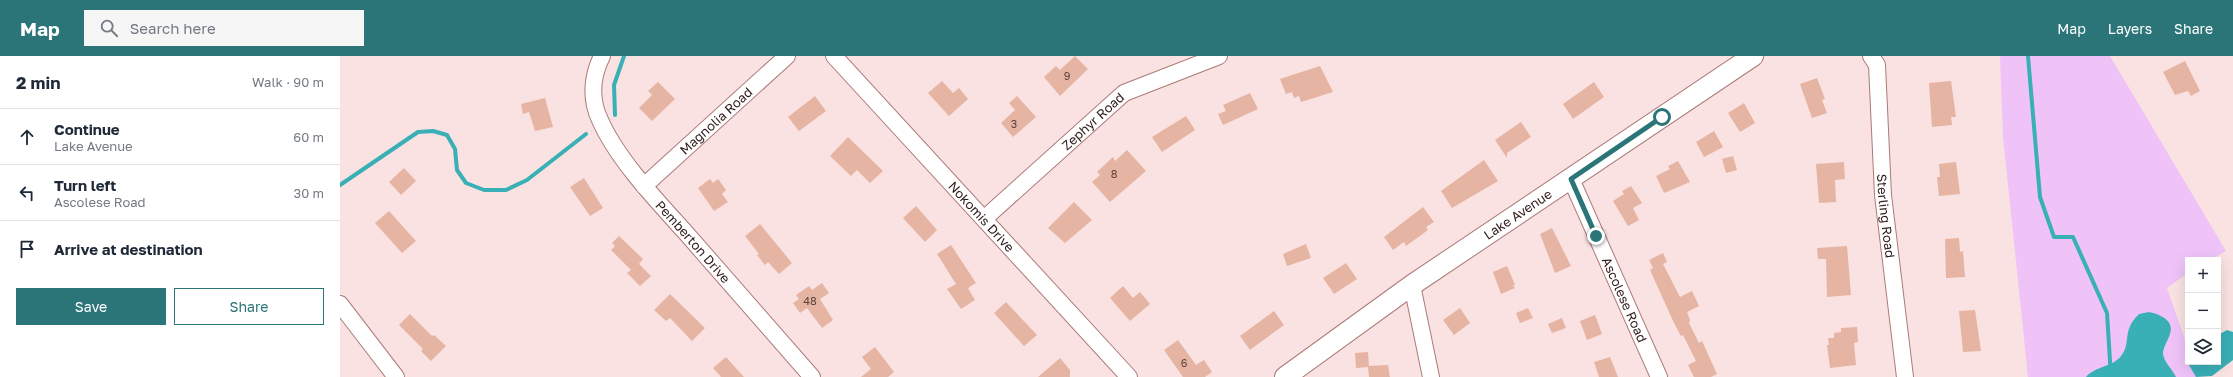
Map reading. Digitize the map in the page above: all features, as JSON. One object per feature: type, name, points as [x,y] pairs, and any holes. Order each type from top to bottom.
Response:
[{"type":"street","name":"Pemberton Drive","points":[[602,56],[596,67],[593,81],[593,95],[599,119],[607,134],[644,186],[812,377]]},
{"type":"street","name":"Magnolia Road","points":[[644,186],[787,56]]},
{"type":"street","name":"Nokomis Drive","points":[[834,56],[985,218],[1129,377]]},
{"type":"street","name":"Zephyr Road","points":[[985,218],[1124,93],[1220,56]]},
{"type":"street","name":"Lake Avenue","points":[[1286,377],[1412,285],[1753,56]]},
{"type":"street","name":"Sterling Road","points":[[1871,56],[1877,65],[1883,195],[1905,377]]},
{"type":"street","name":"Ascolese Road","points":[[1571,179],[1659,377]]},
{"type":"street","points":[[1412,285],[1431,377]]},
{"type":"street","points":[[340,304],[396,377]]},
{"type":"shaded area","points":[[2000,56],[2110,56],[2226,251],[2215,257],[2185,257],[2185,275],[2167,288],[2185,339],[2185,365],[2190,365],[2198,377],[2028,377],[2003,137]]},
{"type":"water","points":[[2149,312],[2165,318],[2170,325],[2170,334],[2164,348],[2163,355],[2176,377],[2086,377],[2090,373],[2118,360],[2126,346],[2130,326],[2139,314]]},
{"type":"water","points":[[2227,330],[2233,332],[2233,360],[2212,376],[2196,377],[2189,365],[2221,365],[2221,333]]},
{"type":"building","points":[[1075,56],[1088,69],[1060,96],[1044,77],[1056,66],[1060,70]]},
{"type":"building","points":[[2185,61],[2200,91],[2191,96],[2188,91],[2175,95],[2163,72]]},
{"type":"building","points":[[1320,66],[1333,92],[1301,102],[1299,96],[1294,98],[1292,92],[1286,94],[1280,79]]},
{"type":"building","points":[[1817,78],[1825,99],[1822,100],[1827,113],[1812,118],[1800,84]]},
{"type":"building","points":[[942,81],[953,93],[959,88],[968,99],[949,116],[928,93]]},
{"type":"building","points":[[1951,81],[1956,117],[1951,117],[1952,125],[1932,127],[1929,83]]},
{"type":"building","points":[[658,82],[675,99],[652,121],[639,108],[652,95],[648,91]]},
{"type":"building","points":[[1594,82],[1604,97],[1573,119],[1563,104]]},
{"type":"building","points":[[1250,93],[1258,109],[1223,125],[1218,114],[1226,111],[1223,105]]},
{"type":"building","points":[[815,96],[826,111],[799,131],[788,117]]},
{"type":"building","points":[[1017,96],[1036,117],[1013,137],[1001,123],[1015,110],[1009,103]]},
{"type":"building","points":[[545,98],[553,127],[535,131],[529,112],[523,114],[521,104]]},
{"type":"building","points":[[1744,103],[1755,123],[1740,132],[1728,113]]},
{"type":"building","points":[[1186,116],[1195,130],[1162,152],[1152,137]]},
{"type":"building","points":[[1521,122],[1531,137],[1507,153],[1507,158],[1495,140]]},
{"type":"building","points":[[1714,131],[1723,147],[1704,157],[1696,142]]},
{"type":"building","points":[[848,137],[883,171],[870,183],[857,170],[851,176],[830,156]]},
{"type":"building","points":[[1127,150],[1146,171],[1110,202],[1092,182],[1100,175],[1097,172],[1113,157],[1115,161]]},
{"type":"building","points":[[1733,156],[1737,170],[1726,173],[1722,159]]},
{"type":"building","points":[[1484,160],[1498,181],[1452,208],[1441,191]]},
{"type":"building","points":[[1678,161],[1690,182],[1664,193],[1656,176],[1670,169],[1668,166]]},
{"type":"building","points":[[1844,162],[1845,179],[1835,180],[1836,202],[1819,203],[1816,164]]},
{"type":"building","points":[[1956,162],[1960,194],[1939,196],[1937,177],[1940,177],[1939,164]]},
{"type":"building","points":[[404,168],[416,181],[401,195],[389,182]]},
{"type":"building","points":[[584,178],[603,208],[590,216],[570,187]]},
{"type":"building","points":[[710,179],[713,183],[718,179],[726,190],[722,194],[728,202],[714,211],[698,188]]},
{"type":"building","points":[[1631,186],[1642,203],[1633,208],[1639,220],[1628,226],[1613,201],[1624,194],[1622,191]]},
{"type":"building","points":[[1074,202],[1092,220],[1065,243],[1048,228]]},
{"type":"building","points":[[916,206],[937,230],[925,242],[903,218]]},
{"type":"building","points":[[1423,207],[1434,222],[1426,227],[1428,230],[1406,246],[1404,242],[1393,250],[1384,237]]},
{"type":"building","points":[[389,211],[416,241],[402,253],[375,223]]},
{"type":"building","points":[[760,224],[792,263],[779,274],[768,262],[765,265],[757,255],[759,254],[745,236]]},
{"type":"building","points":[[1552,228],[1571,266],[1555,273],[1540,234]]},
{"type":"building","points":[[619,236],[643,259],[639,264],[651,276],[640,286],[627,273],[631,270],[611,250],[615,246],[612,243]]},
{"type":"building","points":[[1959,238],[1960,252],[1963,251],[1965,277],[1946,278],[1945,239]]},
{"type":"building","points":[[1306,244],[1311,258],[1287,266],[1283,254]]},
{"type":"building","points":[[951,245],[976,283],[968,288],[975,300],[961,309],[947,289],[956,284],[937,254]]},
{"type":"building","points":[[1847,246],[1851,295],[1827,297],[1826,259],[1818,259],[1817,248]]},
{"type":"building","points":[[1663,253],[1667,262],[1663,264],[1680,297],[1692,291],[1699,306],[1687,312],[1690,320],[1689,323],[1699,343],[1702,341],[1717,374],[1711,377],[1694,377],[1688,365],[1696,361],[1683,335],[1681,336],[1674,323],[1650,270],[1653,268],[1649,260]]},
{"type":"building","points":[[1346,263],[1357,279],[1334,294],[1323,278]]},
{"type":"building","points":[[1507,266],[1515,288],[1501,294],[1493,272]]},
{"type":"building","points":[[822,283],[829,293],[820,299],[833,320],[822,328],[807,308],[800,313],[793,303],[799,299],[796,295],[809,286],[812,290]]},
{"type":"building","points":[[1123,286],[1133,298],[1140,292],[1150,304],[1130,321],[1110,298]]},
{"type":"building","points":[[670,294],[705,328],[692,341],[670,318],[666,321],[654,310]]},
{"type":"building","points":[[1006,302],[1037,335],[1024,346],[994,313]]},
{"type":"building","points":[[1460,308],[1470,323],[1454,335],[1443,320]]},
{"type":"building","points":[[1528,308],[1533,318],[1520,323],[1516,313]]},
{"type":"building","points":[[1975,310],[1981,351],[1963,352],[1959,311]]},
{"type":"building","points":[[1274,311],[1284,325],[1250,350],[1240,336]]},
{"type":"building","points":[[410,314],[432,336],[434,335],[446,346],[431,361],[421,351],[423,349],[399,325]]},
{"type":"building","points":[[1595,315],[1602,334],[1587,340],[1580,321]]},
{"type":"building","points":[[1562,318],[1566,328],[1552,333],[1548,324]]},
{"type":"building","points":[[1857,327],[1858,342],[1854,343],[1856,365],[1830,368],[1827,345],[1829,345],[1828,338],[1834,338],[1834,333],[1841,332],[1841,328]]},
{"type":"building","points":[[1178,340],[1196,365],[1204,360],[1212,372],[1205,377],[1183,377],[1164,350]]},
{"type":"building","points":[[875,347],[894,372],[888,377],[861,377],[871,369],[862,357]]},
{"type":"building","points":[[1368,352],[1369,366],[1388,365],[1390,377],[1369,377],[1368,367],[1356,368],[1355,353]]},
{"type":"building","points":[[726,357],[744,377],[721,377],[713,368]]},
{"type":"building","points":[[1610,357],[1618,377],[1599,377],[1594,362]]},
{"type":"building","points":[[1060,358],[1070,370],[1070,377],[1038,377]]},
{"type":"waterway","points":[[615,115],[614,85],[624,56]]},
{"type":"waterway","points":[[2028,56],[2040,197],[2054,237],[2073,237],[2107,313],[2111,377]]},
{"type":"waterway","points":[[340,185],[418,132],[433,131],[447,135],[455,149],[457,170],[466,183],[484,190],[506,190],[527,180],[586,134]]},
{"type":"route","points":[[1596,236],[1571,179],[1662,117]]}]
